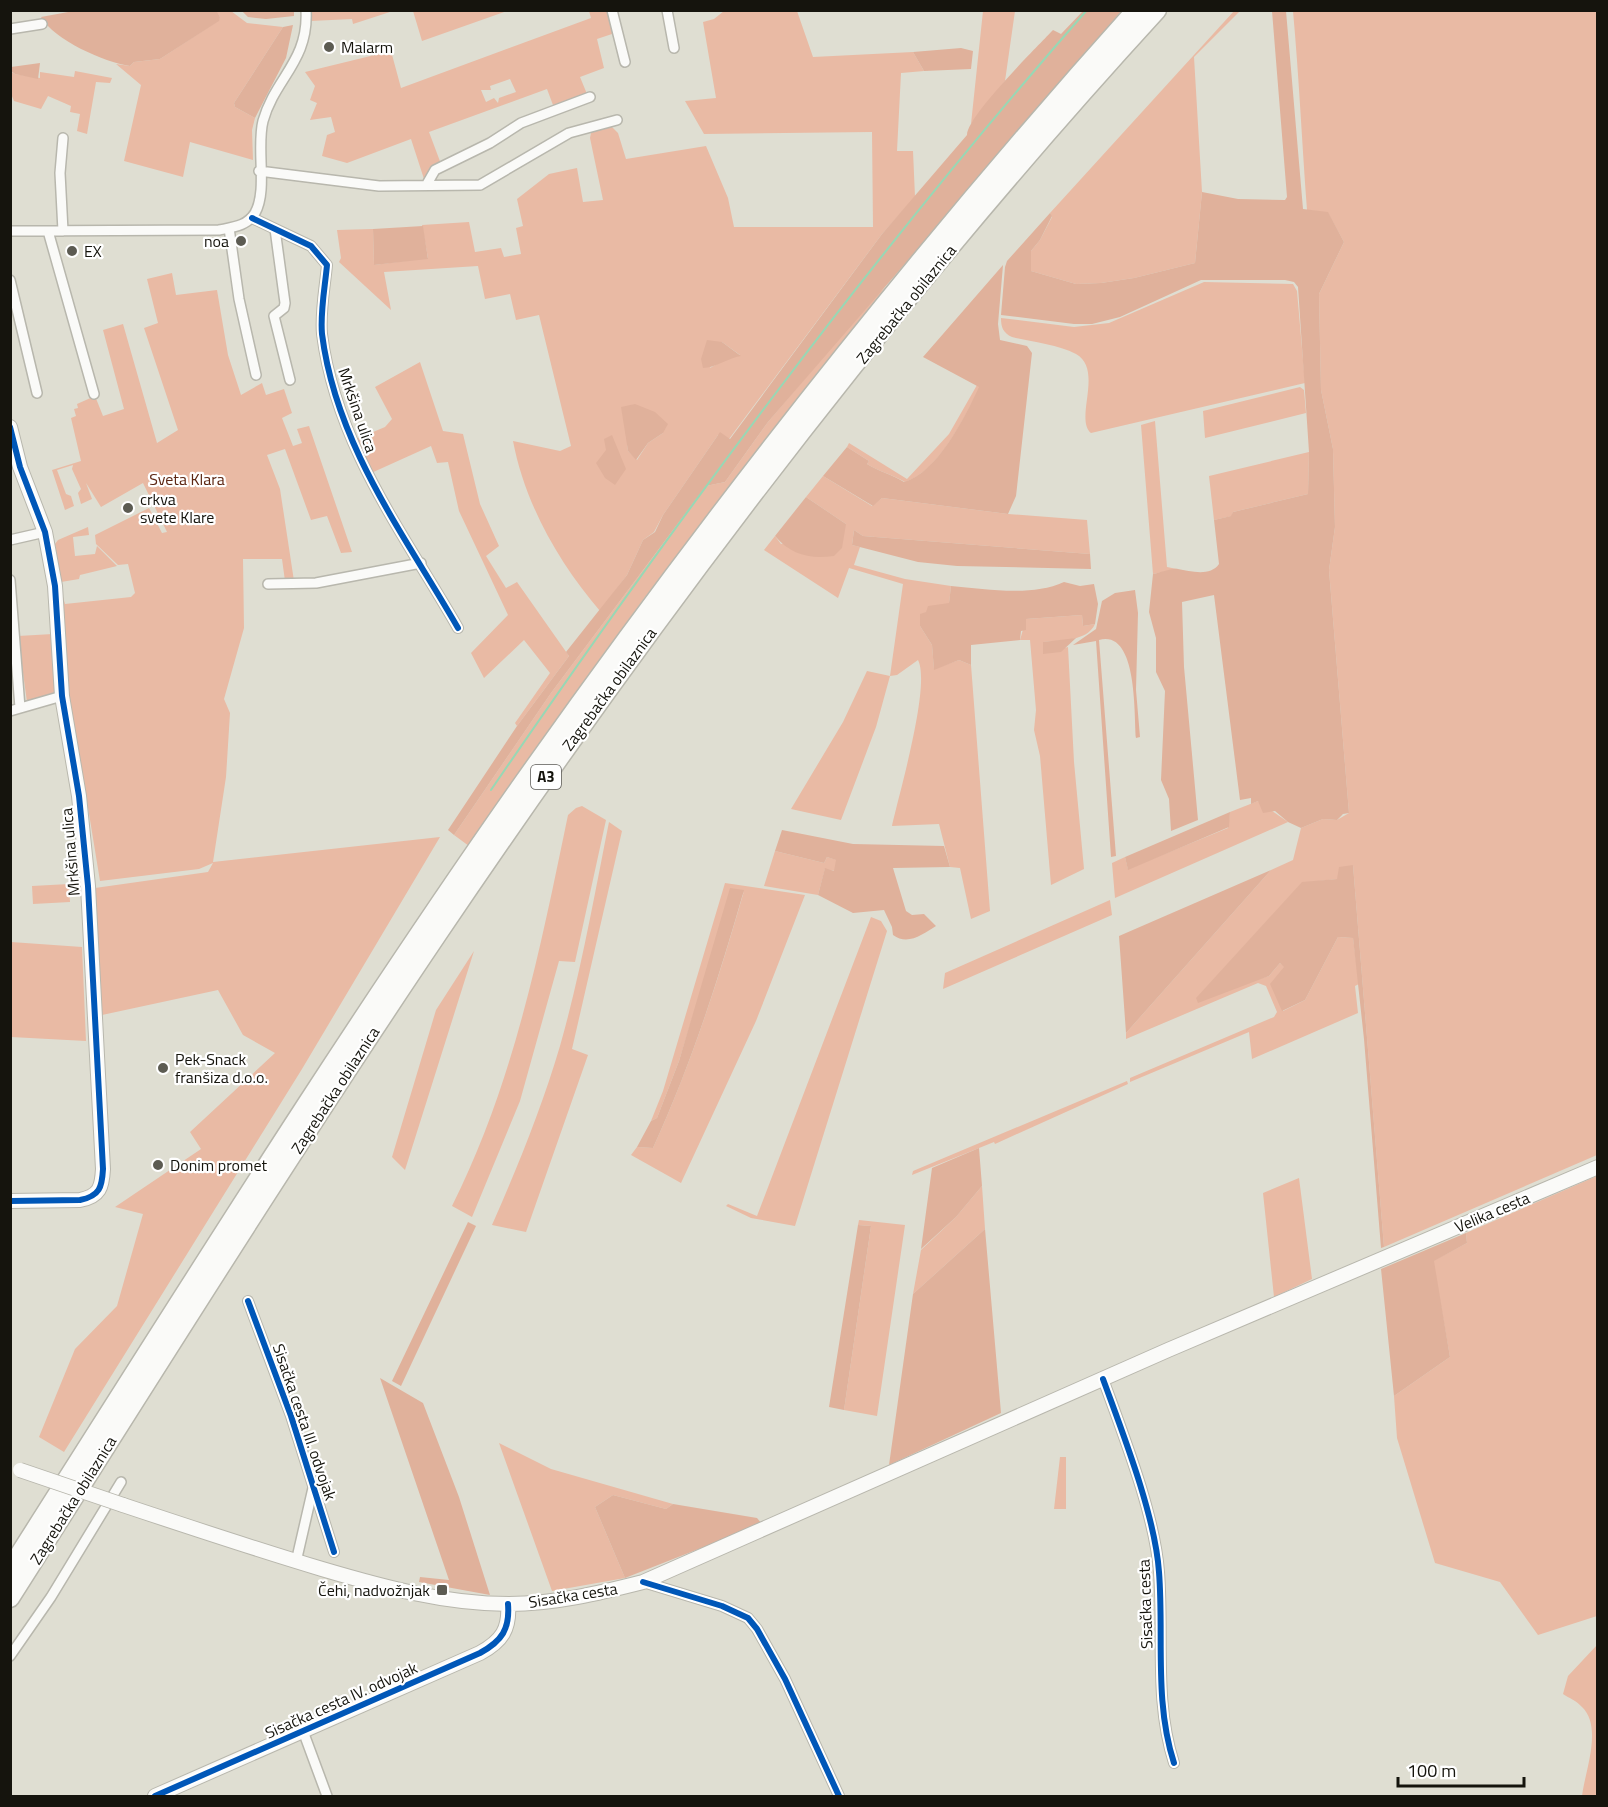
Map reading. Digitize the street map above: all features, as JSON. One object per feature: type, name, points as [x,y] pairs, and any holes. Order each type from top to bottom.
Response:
[{"type":"highway","name":"Zagrebačka obilaznica","points":[[10,1569],[404,957],[619,649],[773,443],[873,318],[1136,10]]},
{"type":"highway","name":"Zagrebačka obilaznica","points":[[10,1598],[312,1124],[534,794],[633,657],[786,453],[886,326],[1002,186],[1157,10]]},
{"type":"main road","name":"Mrkšina ulica","points":[[10,427],[20,467],[45,532],[56,596],[62,696],[79,796],[88,886],[102,1139],[102,1183],[97,1195],[87,1199],[10,1201]]},
{"type":"main road","name":"Velika cesta","points":[[1387,1257],[1598,1167]]},
{"type":"main road","name":"Sisačka cesta","points":[[15,1469],[296,1562],[419,1595],[508,1604],[583,1596],[643,1582],[1102,1379],[1387,1257]]},
{"type":"main road","name":"Sisačka cesta IV. odvojak","points":[[155,1797],[491,1647],[506,1632],[508,1604]]},
{"type":"street","points":[[10,231],[229,228],[252,218],[259,200],[263,121],[271,101],[299,56],[304,38],[306,10]]},
{"type":"street","points":[[612,10],[625,62]]},
{"type":"street","points":[[667,10],[674,48]]},
{"type":"street","points":[[10,29],[42,24]]},
{"type":"street","points":[[427,184],[435,171],[490,143],[522,123],[590,97]]},
{"type":"street","points":[[259,171],[379,186],[480,185],[569,133],[617,120]]},
{"type":"street","points":[[63,138],[60,173],[63,231]]},
{"type":"street","name":"Mrkšina ulica","points":[[252,218],[311,246],[327,265],[322,332],[330,378],[346,425],[368,478],[458,628]]},
{"type":"street","points":[[229,228],[245,331],[256,375]]},
{"type":"street","points":[[275,229],[285,303],[284,308],[274,316],[290,380]]},
{"type":"street","points":[[48,231],[94,394]]},
{"type":"street","points":[[10,280],[37,393]]},
{"type":"street","points":[[10,540],[45,532]]},
{"type":"street","points":[[268,584],[316,583],[421,563]]},
{"type":"street","points":[[10,580],[15,709],[62,696]]},
{"type":"street","name":"Sisačka cesta III. odvojak","points":[[248,1301],[291,1416],[334,1552]]},
{"type":"street","name":"Sisačka cesta","points":[[1102,1379],[1120,1425],[1156,1545],[1160,1572],[1162,1715],[1173,1763]]},
{"type":"street","points":[[10,1656],[51,1597],[121,1482]]},
{"type":"street","name":"Sisačka cesta III. odvojak","points":[[296,1562],[313,1486]]},
{"type":"street","points":[[643,1582],[722,1606],[748,1618],[757,1629],[784,1679],[839,1797]]},
{"type":"street","points":[[303,1731],[327,1797]]},
{"type":"green space","points":[[311,10],[393,11],[353,24],[352,19],[311,21]]},
{"type":"green space","points":[[413,10],[507,11],[422,41]]},
{"type":"green space","points":[[216,11],[231,11],[247,23],[283,27],[234,103],[235,107],[255,118],[252,130],[253,160],[190,142],[183,177],[124,161],[141,85],[116,64],[130,66],[134,62],[160,59],[218,21],[220,17]]},
{"type":"green space","points":[[589,11],[610,11],[615,33],[597,39],[604,68],[580,77],[587,94],[553,105],[547,89],[429,132],[441,164],[431,170],[424,179],[411,139],[347,163],[322,156],[327,135],[335,132],[331,117],[310,120],[317,103],[310,100],[315,86],[305,72],[391,51],[401,88],[591,18]],"holes":[[[510,79],[516,92],[499,98],[498,103],[494,98],[486,102],[481,90],[491,90],[490,86]]]},
{"type":"green space","points":[[724,11],[797,11],[813,57],[913,52],[924,71],[901,73],[897,151],[913,151],[915,197],[882,234],[729,439],[718,435],[663,515],[654,532],[643,540],[627,575],[600,611],[571,573],[546,532],[526,487],[513,441],[560,451],[571,446],[539,315],[516,320],[510,294],[485,299],[478,266],[384,272],[391,310],[339,262],[341,258],[337,230],[373,229],[374,265],[428,258],[422,225],[469,222],[475,252],[501,248],[504,257],[521,254],[516,228],[523,226],[517,199],[549,174],[577,168],[583,202],[603,200],[590,138],[591,133],[601,127],[612,127],[618,133],[626,159],[706,146],[728,198],[734,227],[873,227],[872,132],[704,134],[685,101],[716,98],[703,22],[714,19]],"holes":[[[722,342],[740,355],[726,359],[710,368]],[[663,433],[648,443],[637,460],[628,451],[627,443]]]},
{"type":"green space","points":[[983,11],[1015,11],[1005,81],[971,124]]},
{"type":"green space","points":[[1234,11],[1240,11],[1194,57],[1202,192],[1195,263],[1134,278],[1101,283],[1076,284],[1031,271],[1031,251],[1040,240],[1052,217],[1050,213]]},
{"type":"green space","points":[[1293,11],[1597,11],[1597,1155],[1384,1247],[1353,865],[1337,879],[1302,883],[1197,998],[1269,976],[1280,963],[1284,966],[1283,1011],[1305,1000],[1338,937],[1353,938],[1359,984],[1355,986],[1358,1013],[1252,1059],[1249,1032],[1130,1082],[1130,1078],[1274,1017],[1277,1012],[1266,986],[1258,983],[1126,1039],[1126,1033],[1271,870],[1293,860],[1301,828],[1323,819],[1337,820],[1349,813],[1329,570],[1335,527],[1333,449],[1321,390],[1319,294],[1344,242],[1328,213],[1307,210]]},
{"type":"green space","points":[[10,71],[40,78],[40,72],[74,77],[75,71],[112,78],[110,83],[96,82],[87,134],[77,131],[80,114],[70,112],[71,106],[48,96],[41,109],[14,101],[11,94]]},
{"type":"green space","name":"Sveta Klara","points":[[172,273],[176,295],[217,290],[228,355],[241,395],[262,383],[266,395],[284,389],[292,413],[282,418],[293,446],[302,443],[297,429],[309,426],[352,552],[341,553],[327,516],[311,520],[285,449],[267,455],[280,489],[294,581],[285,581],[282,559],[243,559],[244,628],[224,699],[230,713],[226,777],[213,862],[440,837],[302,1069],[64,1452],[39,1437],[75,1349],[117,1306],[143,1214],[115,1207],[201,1149],[190,1132],[275,1053],[243,1035],[218,990],[102,1015],[94,928],[95,888],[208,872],[213,863],[199,869],[100,881],[75,728],[71,727],[69,713],[61,590],[65,604],[131,597],[135,593],[128,564],[118,565],[96,544],[95,535],[149,508],[162,533],[167,532],[143,483],[101,507],[86,483],[92,499],[81,504],[78,493],[81,489],[72,469],[73,465],[57,470],[66,494],[71,496],[74,506],[65,510],[52,470],[81,461],[71,418],[76,416],[74,409],[78,408],[77,404],[95,396],[103,416],[124,409],[103,330],[123,324],[157,443],[178,430],[144,328],[158,323],[147,279]]},
{"type":"green space","points":[[1204,282],[1293,284],[1297,291],[1305,383],[1091,433],[1085,417],[1089,382],[1084,361],[1076,354],[1061,348],[1012,337],[1005,332],[1001,324],[1001,318],[1074,327],[1109,323]]},
{"type":"green space","points":[[888,286],[645,597],[469,846],[454,835],[551,693],[706,486],[725,482],[768,422],[876,295]]},
{"type":"green space","points":[[420,362],[443,431],[463,434],[480,504],[499,546],[486,556],[506,588],[517,582],[569,656],[517,726],[515,723],[550,673],[524,640],[484,678],[471,653],[508,615],[459,511],[448,462],[437,463],[431,446],[369,474],[354,440],[385,427],[392,419],[375,387]]},
{"type":"green space","points":[[977,385],[980,387],[949,442],[929,467],[905,482],[867,464],[869,461],[847,447],[849,443],[907,479],[949,434]]},
{"type":"green space","points":[[1300,387],[1304,390],[1306,413],[1205,438],[1203,411]]},
{"type":"green space","points":[[1155,421],[1167,567],[1177,569],[1153,574],[1141,425]]},
{"type":"green space","points":[[1309,452],[1308,494],[1233,512],[1232,516],[1214,520],[1209,476]]},
{"type":"green space","points":[[823,476],[872,506],[882,498],[1008,514],[1087,520],[1090,554],[863,536],[854,530],[852,545],[860,547],[854,565],[905,579],[951,586],[949,604],[926,612],[920,626],[932,645],[934,669],[959,660],[971,665],[990,911],[971,919],[960,868],[950,867],[939,824],[892,826],[917,715],[921,673],[918,660],[897,675],[890,676],[903,584],[849,568],[838,598],[764,550],[775,536],[781,544],[846,524],[806,497]]},
{"type":"green space","points":[[88,527],[89,535],[73,537],[75,556],[95,554],[97,546],[117,566],[80,575],[79,579],[61,582],[55,544],[58,540]]},
{"type":"green space","points":[[1082,615],[1083,626],[1095,624],[1086,634],[1072,639],[1043,642],[1061,649],[1068,647],[1074,762],[1084,869],[1051,885],[1040,756],[1034,730],[1036,710],[1030,640],[1020,640],[1026,619]]},
{"type":"green space","points":[[53,634],[55,692],[27,702],[18,636]]},
{"type":"green space","points":[[867,671],[890,676],[876,727],[841,820],[791,809],[843,722]]},
{"type":"green space","points":[[1258,801],[1288,822],[1115,898],[1112,863],[1125,857],[1128,869],[1228,828],[1230,812]]},
{"type":"green space","points":[[582,806],[606,820],[575,962],[559,961],[520,1101],[472,1217],[452,1206],[474,1159],[509,1063],[547,916],[568,815]]},
{"type":"green space","points":[[609,822],[622,831],[572,1049],[588,1055],[526,1232],[492,1225],[529,1136],[560,1046],[581,962]]},
{"type":"green space","points":[[775,851],[824,863],[827,857],[837,860],[835,871],[825,869],[818,895],[764,886]]},
{"type":"green space","points":[[725,883],[805,895],[756,1021],[681,1183],[631,1155],[637,1147],[653,1148],[680,1085],[703,1021],[744,891],[704,980],[679,1061],[657,1118],[651,1121],[663,1091]]},
{"type":"green space","points":[[69,884],[70,902],[33,904],[32,886]]},
{"type":"green space","points":[[1110,900],[1112,915],[943,989],[945,973]]},
{"type":"green space","points":[[871,917],[881,921],[887,931],[795,1226],[751,1218],[726,1206],[728,1204],[757,1216]]},
{"type":"green space","points":[[11,942],[82,947],[86,1041],[11,1037]]},
{"type":"green space","points":[[474,951],[405,1170],[392,1157],[436,1010]]},
{"type":"green space","points":[[1127,1081],[1128,1084],[995,1144],[994,1142],[912,1175],[913,1171]]},
{"type":"green space","points":[[1597,1176],[1597,1616],[1538,1635],[1500,1582],[1435,1563],[1397,1438],[1394,1396],[1450,1357],[1433,1261],[1467,1243],[1466,1233]]},
{"type":"green space","points":[[1299,1178],[1312,1279],[1274,1297],[1263,1193]]},
{"type":"green space","points":[[982,1186],[985,1229],[913,1294],[921,1250],[956,1217]]},
{"type":"green space","points":[[859,1220],[905,1225],[877,1416],[844,1410],[871,1226],[858,1225]]},
{"type":"green space","points":[[499,1443],[551,1469],[673,1504],[666,1509],[613,1495],[595,1507],[625,1578],[552,1591]]},
{"type":"green space","points":[[1060,1457],[1066,1457],[1066,1509],[1054,1509]]},
{"type":"green space","points":[[1597,1645],[1597,1796],[1582,1796],[1591,1750],[1591,1726],[1582,1707],[1563,1694],[1568,1676]]},
{"type":"shaded area","points":[[79,10],[216,10],[220,17],[219,21],[160,59],[134,62],[130,66],[94,55],[68,42],[47,26],[41,17]]},
{"type":"shaded area","points":[[242,11],[294,11],[294,16],[266,19],[248,17]]},
{"type":"shaded area","points":[[1083,11],[1124,11],[768,422],[725,482],[706,486],[551,693],[454,835],[448,830],[517,726],[569,656],[566,652],[627,575],[643,540],[655,532],[663,515],[720,432],[730,439],[882,234],[967,135],[978,113],[990,98],[1053,30],[1061,34]]},
{"type":"shaded area","points":[[1272,11],[1286,11],[1303,209],[1328,212],[1344,242],[1319,294],[1321,390],[1333,449],[1335,527],[1329,570],[1349,813],[1343,814],[1337,820],[1323,819],[1301,828],[1288,822],[1275,811],[1263,813],[1258,801],[1251,804],[1251,798],[1240,800],[1214,595],[1182,602],[1184,667],[1198,820],[1171,831],[1169,799],[1161,780],[1165,691],[1156,672],[1156,638],[1149,612],[1153,574],[1175,569],[1210,571],[1219,564],[1214,520],[1231,516],[1233,512],[1308,494],[1309,452],[1298,287],[1294,282],[1285,280],[1201,280],[1120,317],[1092,324],[1074,324],[1001,315],[1005,267],[1007,261],[1050,213],[1052,216],[1040,240],[1031,251],[1031,271],[1076,284],[1101,283],[1134,278],[1195,263],[1202,192],[1238,199],[1285,200],[1287,197]]},
{"type":"shaded area","points":[[293,25],[286,58],[255,118],[235,107],[234,103],[283,27]]},
{"type":"shaded area","points":[[961,48],[973,51],[971,69],[924,71],[913,52]]},
{"type":"shaded area","points":[[40,63],[38,79],[11,71],[11,67]]},
{"type":"shaded area","points":[[423,226],[428,259],[374,265],[373,229]]},
{"type":"shaded area","points":[[1003,265],[998,324],[1000,340],[1027,346],[1032,353],[1016,496],[1008,514],[882,498],[873,506],[823,476],[847,447],[869,461],[867,464],[904,482],[916,477],[939,456],[958,428],[979,387],[923,357]]},
{"type":"shaded area","points":[[707,340],[722,342],[741,356],[703,368],[701,359]]},
{"type":"shaded area","points":[[635,404],[655,412],[668,424],[663,433],[648,443],[636,460],[628,451],[621,407]]},
{"type":"shaded area","points":[[612,435],[626,469],[615,485],[605,478],[596,463],[606,450],[604,439]]},
{"type":"shaded area","points":[[806,497],[846,524],[842,548],[834,556],[816,557],[801,554],[787,548],[775,536]]},
{"type":"shaded area","points":[[854,530],[863,536],[1090,554],[1091,569],[957,566],[918,562],[852,545]]},
{"type":"shaded area","points":[[1064,582],[1080,586],[1094,584],[1098,604],[1095,624],[1083,626],[1082,615],[1026,619],[1026,630],[1021,631],[1020,640],[971,645],[971,665],[959,660],[934,670],[932,645],[920,626],[920,614],[926,612],[928,606],[949,603],[951,586],[1023,591],[1051,587]]},
{"type":"shaded area","points":[[1135,590],[1138,613],[1136,690],[1140,737],[1136,738],[1134,694],[1127,660],[1121,647],[1112,640],[1099,640],[1116,856],[1111,857],[1096,641],[1073,645],[1096,629],[1102,601],[1115,593]]},
{"type":"shaded area","points":[[1076,638],[1061,652],[1043,654],[1043,642]]},
{"type":"shaded area","points":[[1230,812],[1229,827],[1128,870],[1125,857]]},
{"type":"shaded area","points":[[782,830],[853,844],[944,846],[950,867],[893,868],[906,911],[912,915],[924,914],[936,926],[915,938],[899,938],[893,935],[884,910],[853,913],[818,895],[825,868],[834,871],[836,860],[827,857],[824,863],[775,851]]},
{"type":"shaded area","points":[[1353,865],[1384,1247],[1381,1248],[1364,1039],[1353,938],[1338,937],[1305,1000],[1282,1011],[1270,984],[1284,967],[1280,963],[1269,976],[1198,1003],[1196,998],[1302,882],[1337,879],[1339,867]]},
{"type":"shaded area","points":[[1271,870],[1126,1033],[1119,936]]},
{"type":"shaded area","points":[[730,888],[744,890],[692,1053],[653,1148],[637,1147],[651,1121],[657,1118],[679,1061]]},
{"type":"shaded area","points":[[979,1148],[982,1186],[956,1217],[921,1249],[932,1168]]},
{"type":"shaded area","points":[[468,1222],[476,1226],[401,1386],[392,1381]]},
{"type":"shaded area","points":[[858,1225],[871,1226],[844,1410],[829,1407]]},
{"type":"shaded area","points":[[985,1229],[1001,1413],[889,1465],[913,1294]]},
{"type":"shaded area","points":[[1466,1233],[1467,1243],[1434,1261],[1450,1357],[1394,1396],[1381,1269]]},
{"type":"shaded area","points":[[380,1378],[423,1403],[459,1497],[490,1595],[419,1582],[420,1577],[449,1580]]},
{"type":"shaded area","points":[[613,1495],[666,1509],[673,1504],[757,1518],[762,1524],[625,1578],[595,1507]]},
{"type":"waterway","points":[[491,790],[632,589],[777,391],[929,198],[1087,10]]},
{"type":"cycle path","points":[[252,218],[311,246],[327,265],[322,308],[322,334],[330,375],[342,414],[375,487],[458,628]]},
{"type":"cycle path","points":[[10,427],[20,467],[45,532],[55,586],[62,696],[79,796],[88,886],[103,1169],[99,1190],[87,1198],[10,1201]]},
{"type":"cycle path","points":[[248,1301],[291,1416],[334,1552]]},
{"type":"cycle path","points":[[1103,1379],[1145,1500],[1156,1550],[1159,1572],[1164,1716],[1174,1763]]},
{"type":"cycle path","points":[[643,1582],[722,1606],[748,1618],[757,1629],[785,1679],[839,1796]]},
{"type":"cycle path","points":[[155,1796],[480,1653],[494,1644],[503,1633],[508,1621],[508,1604]]},
{"type":"place","name":"Malarm","points":[[329,47]]},
{"type":"place","name":"noa","points":[[241,241]]},
{"type":"place","name":"EX","points":[[72,251]]},
{"type":"place","name":"crkva svete Klare","points":[[128,508]]},
{"type":"place","name":"Pek-Snack franšiza d.o.o.","points":[[163,1068]]},
{"type":"place","name":"Donim promet","points":[[158,1165]]},
{"type":"place","name":"Čehi, nadvožnjak","points":[[442,1590]]}]
